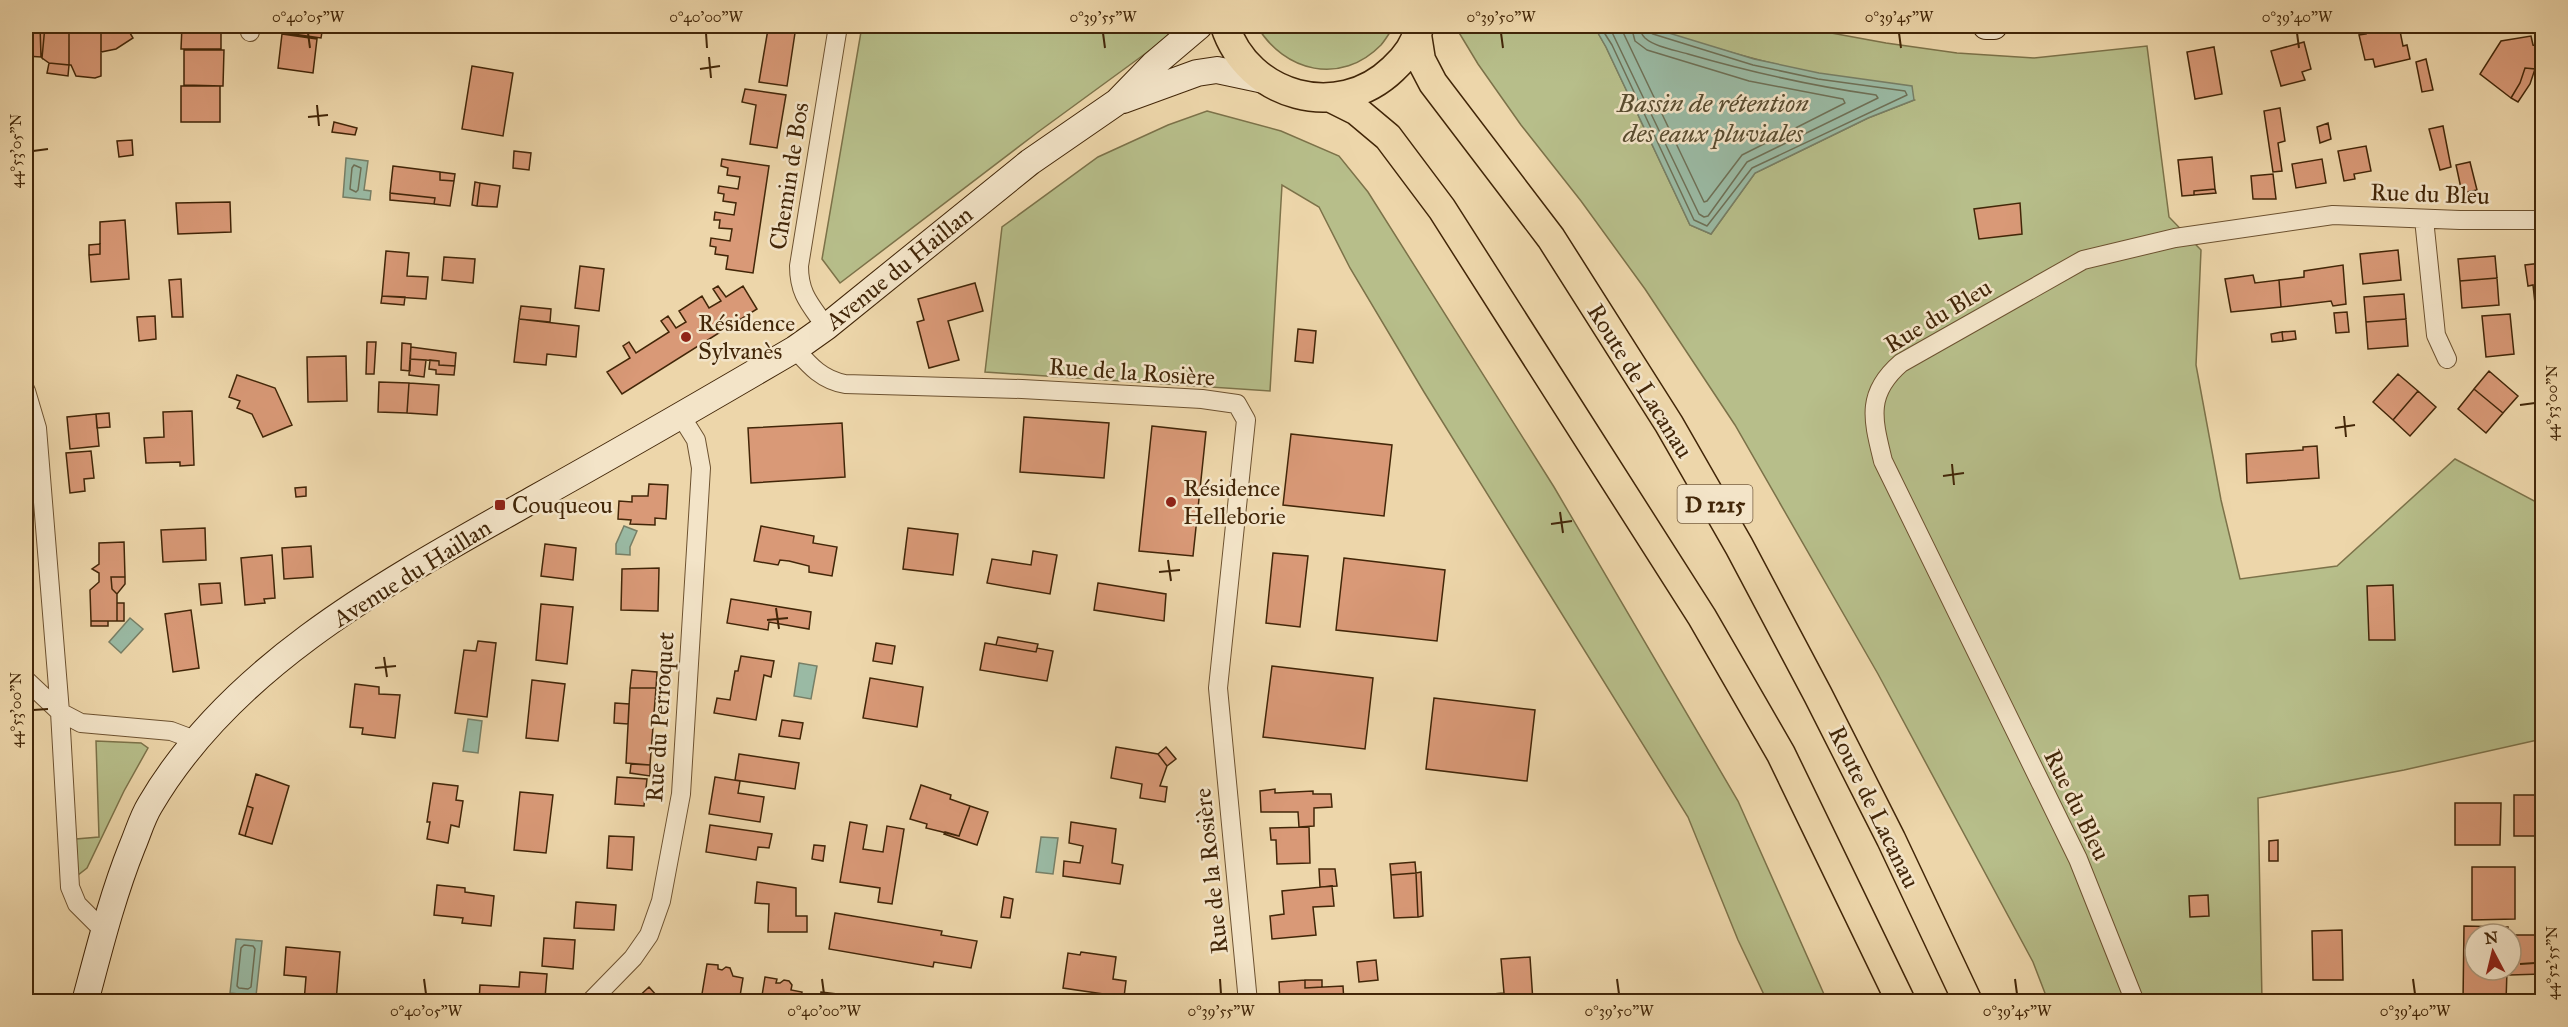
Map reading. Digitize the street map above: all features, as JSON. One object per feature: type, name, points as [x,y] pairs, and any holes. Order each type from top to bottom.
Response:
[{"type":"main road","points":[[1225,26],[1244,62],[1264,80],[1296,94],[1331,98],[1358,92],[1383,79],[1403,59],[1419,30]]},
{"type":"main road","name":"Route de Lacanau","points":[[1419,30],[1421,60],[1433,83],[1551,238],[1669,424],[1739,546],[1885,829],[1968,1002]]},
{"type":"main road","name":"D 1215","points":[[1331,98],[1357,111],[1388,137],[1442,209],[1702,617],[1781,754],[1901,1002]]},
{"type":"street","name":"Chemin de Bos","points":[[826,327],[805,299],[799,282],[799,266],[838,26]]},
{"type":"street","name":"Avenue du Haillan","points":[[85,1002],[118,883],[148,808],[170,772],[195,740],[255,680],[303,641],[426,561],[795,350],[1030,162],[1117,102],[1153,65],[1199,26]]},
{"type":"street","points":[[1986,26],[1994,26]]},
{"type":"street","name":"Avenue du Haillan","points":[[1117,102],[1197,73],[1216,70],[1264,80]]},
{"type":"street","name":"Rue du Bleu","points":[[2135,1002],[2078,859],[1883,461],[1874,422],[1875,399],[1886,376],[1901,363],[2083,260],[2175,238],[2333,215],[2424,219],[2542,220]]},
{"type":"street","points":[[2424,219],[2436,335],[2446,359]]},
{"type":"street","name":"Rue de la Rosière","points":[[795,350],[814,370],[832,382],[845,384],[1022,389],[1202,399],[1237,404],[1246,420],[1218,688],[1248,1002]]},
{"type":"street","points":[[26,391],[37,428],[60,712],[69,887],[77,904],[104,931]]},
{"type":"street","name":"Rue du Perroquet","points":[[590,1002],[633,958],[649,935],[661,901],[681,795],[701,468],[696,440],[681,416]]},
{"type":"street","points":[[26,680],[60,712],[81,723],[171,730],[195,740]]},
{"type":"shaded area","points":[[862,26],[1180,26],[840,283],[822,259]]},
{"type":"shaded area","points":[[1257,26],[1394,26],[1381,45],[1365,58],[1349,66],[1331,69],[1314,68],[1298,63],[1282,54],[1268,42]]},
{"type":"shaded area","points":[[1455,26],[1594,26],[1690,225],[1711,234],[1755,173],[1868,118],[1914,100],[1746,56],[1646,26],[1793,26],[1957,53],[2034,58],[2147,46],[2169,217],[2201,250],[2196,365],[2221,500],[2240,579],[2337,566],[2455,459],[2542,505],[2542,739],[2404,770],[2258,798],[2262,1001],[2048,1001],[2033,962],[1878,674],[1735,425],[1645,289],[1581,201],[1521,125],[1478,64]]},
{"type":"shaded area","points":[[1207,111],[1281,131],[1339,156],[1368,192],[1554,487],[1738,801],[1827,1001],[1767,1001],[1738,940],[1688,817],[1424,392],[1350,268],[1319,207],[1282,185],[1270,391],[985,372],[1002,227],[1098,157],[1168,125]]},
{"type":"shaded area","points":[[96,741],[141,743],[148,748],[124,791],[87,868],[78,875],[76,839],[99,837]]},
{"type":"water","name":"Bassin de rétention des eaux pluviales","points":[[1594,26],[1646,26],[1754,59],[1819,73],[1912,86],[1914,100],[1868,118],[1755,173],[1711,234],[1690,225]]},
{"type":"water","points":[[346,158],[368,161],[364,190],[371,191],[370,200],[343,197]]},
{"type":"water","points":[[624,526],[637,531],[630,547],[630,555],[616,554],[616,544]]},
{"type":"water","points":[[130,618],[143,629],[121,653],[109,642]]},
{"type":"water","points":[[799,663],[817,666],[811,699],[794,696]]},
{"type":"water","points":[[468,719],[482,721],[478,753],[463,751]]},
{"type":"water","points":[[1041,837],[1058,838],[1053,874],[1036,872]]},
{"type":"water","points":[[236,939],[262,941],[256,996],[230,993]]},
{"type":"building","points":[[26,26],[40,26],[41,57],[26,56]]},
{"type":"building","points":[[40,26],[45,26],[42,58],[41,57]]},
{"type":"building","points":[[45,26],[69,26],[69,65],[49,63],[42,58]]},
{"type":"building","points":[[69,26],[101,26],[101,76],[95,78],[76,76],[69,65]]},
{"type":"building","points":[[101,26],[126,26],[133,38],[116,49],[101,52]]},
{"type":"building","points":[[182,26],[221,26],[221,49],[181,49]]},
{"type":"building","points":[[287,26],[323,26],[321,38],[286,33]]},
{"type":"building","points":[[481,26],[529,26],[528,33]]},
{"type":"building","points":[[2384,26],[2385,29],[2399,26],[2403,46],[2407,45],[2410,59],[2375,67],[2373,59],[2365,60],[2359,35],[2366,34],[2364,27]]},
{"type":"building","points":[[768,29],[795,33],[787,86],[759,82]]},
{"type":"building","points":[[282,34],[317,39],[313,73],[278,68]]},
{"type":"building","points":[[2531,36],[2533,45],[2542,47],[2542,58],[2535,69],[2525,68],[2520,83],[2511,98],[2480,74],[2501,41]]},
{"type":"building","points":[[2304,42],[2311,69],[2302,72],[2305,80],[2281,86],[2271,51]]},
{"type":"building","points":[[2214,47],[2222,94],[2195,99],[2187,52]]},
{"type":"building","points":[[184,50],[224,50],[223,86],[184,85]]},
{"type":"building","points":[[2426,59],[2433,90],[2422,92],[2416,62]]},
{"type":"building","points":[[49,63],[69,65],[68,76],[47,73]]},
{"type":"building","points":[[472,66],[513,73],[503,136],[462,129]]},
{"type":"building","points":[[2525,68],[2535,69],[2530,84],[2518,102],[2511,98],[2520,83]]},
{"type":"building","points":[[181,86],[220,86],[220,122],[181,122]]},
{"type":"building","points":[[745,89],[786,95],[777,148],[750,144],[756,105],[742,102]]},
{"type":"building","points":[[2280,108],[2285,141],[2278,143],[2282,171],[2273,172],[2264,111]]},
{"type":"building","points":[[334,122],[357,128],[355,135],[332,132]]},
{"type":"building","points":[[2328,123],[2331,139],[2320,143],[2317,127]]},
{"type":"building","points":[[2443,126],[2451,167],[2440,170],[2429,129]]},
{"type":"building","points":[[132,140],[133,155],[119,157],[117,141]]},
{"type":"building","points":[[2366,146],[2371,171],[2354,174],[2355,179],[2344,181],[2338,151]]},
{"type":"building","points":[[514,151],[531,153],[529,170],[513,168]]},
{"type":"building","points":[[2212,157],[2215,189],[2194,191],[2194,195],[2182,196],[2178,160]]},
{"type":"building","name":"Résidence Sylvanès","points":[[722,159],[769,166],[753,273],[726,269],[728,256],[715,254],[716,247],[710,246],[711,238],[730,241],[732,229],[719,228],[720,220],[714,220],[715,212],[734,215],[736,203],[723,201],[724,194],[718,193],[719,186],[738,189],[740,177],[727,175],[728,168],[721,166]]},
{"type":"building","points":[[2322,159],[2326,183],[2296,188],[2292,164]]},
{"type":"building","points":[[2470,162],[2477,190],[2462,193],[2456,165]]},
{"type":"building","points":[[393,166],[440,172],[440,180],[454,181],[450,206],[434,204],[435,198],[390,193]]},
{"type":"building","points":[[440,172],[455,174],[454,181],[440,180]]},
{"type":"building","points":[[2273,174],[2276,199],[2253,199],[2251,176]]},
{"type":"building","points":[[475,182],[480,183],[477,206],[472,205]]},
{"type":"building","points":[[480,183],[500,186],[497,207],[477,206]]},
{"type":"building","points":[[2215,189],[2216,193],[2194,195],[2194,191]]},
{"type":"building","points":[[390,193],[435,198],[434,204],[390,200]]},
{"type":"building","points":[[230,202],[231,232],[178,234],[176,203]]},
{"type":"building","points":[[2020,203],[2022,234],[1979,239],[1974,209]]},
{"type":"building","points":[[125,220],[129,279],[91,282],[89,255],[100,254],[100,222]]},
{"type":"building","points":[[100,244],[100,254],[89,255],[89,245]]},
{"type":"building","points":[[2398,250],[2401,280],[2363,284],[2360,254]]},
{"type":"building","points":[[386,251],[409,253],[407,276],[428,277],[426,299],[382,296]]},
{"type":"building","points":[[2495,256],[2497,278],[2460,281],[2458,259]]},
{"type":"building","points":[[444,257],[475,259],[473,283],[442,280]]},
{"type":"building","points":[[2542,263],[2542,349],[2540,349],[2533,285],[2528,286],[2525,265]]},
{"type":"building","points":[[2343,265],[2346,304],[2333,306],[2331,301],[2281,307],[2279,280],[2304,277],[2304,271]]},
{"type":"building","points":[[580,266],[604,269],[599,311],[575,308]]},
{"type":"building","points":[[2253,275],[2255,283],[2279,280],[2281,307],[2231,312],[2225,279]]},
{"type":"building","points":[[2497,278],[2499,305],[2462,308],[2460,281]]},
{"type":"building","points":[[181,279],[183,317],[172,317],[169,280]]},
{"type":"building","points":[[975,283],[983,311],[948,321],[959,360],[929,368],[917,322],[924,320],[918,299]]},
{"type":"building","name":"Résidence Sylvanès","points":[[718,286],[726,297],[743,286],[757,309],[622,394],[607,372],[630,358],[623,346],[629,342],[636,353],[669,332],[661,321],[668,316],[676,328],[686,322],[679,311],[702,296],[709,308],[721,301],[713,289]]},
{"type":"building","points":[[2404,294],[2406,319],[2366,322],[2364,297]]},
{"type":"building","points":[[382,296],[405,297],[404,305],[381,303]]},
{"type":"building","points":[[521,306],[551,309],[550,322],[519,319]]},
{"type":"building","points":[[2347,312],[2349,332],[2336,333],[2334,313]]},
{"type":"building","points":[[2510,314],[2514,354],[2486,357],[2482,316]]},
{"type":"building","points":[[155,316],[156,339],[139,341],[137,317]]},
{"type":"building","points":[[519,319],[579,326],[576,357],[547,354],[546,365],[514,362]]},
{"type":"building","points":[[2406,319],[2408,346],[2368,349],[2366,322]]},
{"type":"building","points":[[1298,329],[1316,331],[1313,363],[1295,361]]},
{"type":"building","points":[[2295,331],[2296,339],[2283,341],[2282,332]]},
{"type":"building","points":[[2282,332],[2283,341],[2272,342],[2271,334]]},
{"type":"building","points":[[367,342],[376,342],[374,374],[366,374]]},
{"type":"building","points":[[402,343],[411,344],[410,371],[401,370]]},
{"type":"building","points":[[411,347],[456,353],[455,366],[439,365],[439,361],[410,359]]},
{"type":"building","points":[[346,356],[347,401],[308,402],[307,357]]},
{"type":"building","points":[[410,359],[426,360],[424,377],[409,375]]},
{"type":"building","points":[[430,360],[439,361],[439,365],[455,366],[454,375],[436,374],[436,370],[429,369]]},
{"type":"building","points":[[2489,371],[2518,396],[2503,413],[2474,389]]},
{"type":"building","points":[[2398,374],[2418,391],[2393,420],[2373,402]]},
{"type":"building","points":[[237,375],[275,388],[292,425],[263,437],[252,414],[237,408],[240,401],[229,397]]},
{"type":"building","points":[[379,382],[409,383],[407,413],[378,412]]},
{"type":"building","points":[[409,383],[439,385],[437,415],[407,413]]},
{"type":"building","points":[[2474,389],[2503,413],[2486,433],[2458,409]]},
{"type":"building","points":[[2418,391],[2436,407],[2410,436],[2393,420]]},
{"type":"building","points":[[2539,398],[2542,398],[2542,431],[2540,431]]},
{"type":"building","points":[[192,411],[194,465],[180,466],[180,462],[146,463],[144,438],[164,437],[163,412]]},
{"type":"building","points":[[109,413],[110,427],[97,428],[96,414]]},
{"type":"building","points":[[96,414],[99,446],[70,449],[67,417]]},
{"type":"building","points":[[1024,417],[1109,423],[1104,478],[1020,472]]},
{"type":"building","points":[[842,423],[845,477],[751,483],[748,428]]},
{"type":"building","name":"Résidence Helleborie","points":[[1152,426],[1206,432],[1193,556],[1139,551]]},
{"type":"building","points":[[1291,434],[1392,445],[1384,516],[1283,505]]},
{"type":"building","points":[[2317,446],[2319,478],[2247,483],[2246,454],[2303,450],[2303,447]]},
{"type":"building","points":[[91,451],[94,478],[84,479],[85,491],[70,493],[66,453]]},
{"type":"building","points":[[649,484],[668,485],[666,519],[655,518],[655,525],[630,524],[631,520],[618,519],[619,501],[632,502],[632,496],[648,496]]},
{"type":"building","points":[[306,487],[306,496],[296,497],[295,488]]},
{"type":"building","points":[[761,526],[814,536],[813,543],[837,547],[832,576],[809,572],[809,566],[789,561],[780,560],[778,565],[754,561]]},
{"type":"building","points":[[205,528],[206,560],[163,562],[161,530]]},
{"type":"building","points":[[908,528],[958,534],[953,575],[903,569]]},
{"type":"building","points":[[124,542],[125,577],[111,577],[112,589],[117,594],[117,621],[91,621],[90,590],[99,582],[99,573],[92,569],[99,564],[99,543]]},
{"type":"building","points":[[545,544],[576,548],[573,580],[541,576]]},
{"type":"building","points":[[311,546],[313,577],[284,579],[282,548]]},
{"type":"building","points":[[1033,551],[1057,555],[1050,594],[987,583],[992,559],[1031,565]]},
{"type":"building","points":[[1273,553],[1308,556],[1300,627],[1266,623]]},
{"type":"building","points":[[272,555],[275,598],[264,599],[265,603],[245,605],[241,558]]},
{"type":"building","points":[[1344,558],[1445,570],[1437,641],[1336,630]]},
{"type":"building","points":[[659,568],[658,611],[621,610],[622,569]]},
{"type":"building","points":[[111,577],[125,577],[125,584],[117,594],[112,589]]},
{"type":"building","points":[[220,583],[222,603],[201,605],[199,584]]},
{"type":"building","points":[[1098,583],[1166,594],[1164,621],[1094,610]]},
{"type":"building","points":[[2393,585],[2395,640],[2369,640],[2367,586]]},
{"type":"building","points":[[731,599],[811,612],[809,629],[769,622],[768,630],[727,623]]},
{"type":"building","points":[[117,603],[124,603],[124,621],[117,621]]},
{"type":"building","points":[[541,604],[573,607],[567,664],[536,660]]},
{"type":"building","points":[[191,610],[199,668],[173,672],[165,614]]},
{"type":"building","points":[[91,621],[108,621],[108,626],[91,626]]},
{"type":"building","points":[[998,637],[1038,644],[1036,652],[996,645]]},
{"type":"building","points":[[478,641],[496,643],[487,717],[455,713],[464,650],[476,651]]},
{"type":"building","points":[[876,643],[895,646],[892,664],[873,661]]},
{"type":"building","points":[[985,643],[1036,652],[1037,648],[1053,651],[1047,681],[980,670]]},
{"type":"building","points":[[741,656],[774,661],[771,677],[764,675],[756,720],[714,713],[717,698],[730,700],[735,671],[738,671]]},
{"type":"building","points":[[1272,666],[1373,678],[1365,749],[1263,737]]},
{"type":"building","points":[[632,670],[657,672],[656,688],[630,688]]},
{"type":"building","points":[[870,678],[923,687],[917,727],[863,718]]},
{"type":"building","points":[[532,680],[565,684],[558,741],[526,738]]},
{"type":"building","points":[[355,684],[379,687],[379,694],[400,695],[395,738],[362,734],[363,728],[350,727]]},
{"type":"building","points":[[630,688],[656,688],[650,765],[626,763]]},
{"type":"building","points":[[1434,698],[1535,710],[1527,781],[1426,769]]},
{"type":"building","points":[[615,703],[629,704],[628,724],[614,723]]},
{"type":"building","points":[[782,720],[803,723],[800,739],[779,736]]},
{"type":"building","points":[[1116,747],[1158,754],[1167,766],[1160,786],[1167,787],[1165,802],[1140,798],[1142,784],[1111,778]]},
{"type":"building","points":[[1166,747],[1176,759],[1167,766],[1158,754]]},
{"type":"building","points":[[739,754],[799,763],[795,789],[735,780]]},
{"type":"building","points":[[631,764],[650,765],[650,776],[630,773]]},
{"type":"building","points":[[256,774],[289,786],[272,844],[245,836],[253,808],[247,806]]},
{"type":"building","points":[[617,777],[647,779],[644,806],[615,804]]},
{"type":"building","points":[[715,777],[740,781],[738,793],[764,797],[760,822],[709,814]]},
{"type":"building","points":[[433,783],[458,786],[456,800],[463,801],[459,827],[451,825],[448,843],[427,839],[430,822],[427,822]]},
{"type":"building","points":[[921,785],[951,795],[950,799],[970,806],[959,836],[926,828],[927,824],[910,819]]},
{"type":"building","points":[[1275,789],[1275,793],[1313,791],[1313,794],[1331,794],[1332,807],[1314,808],[1314,826],[1299,827],[1298,812],[1261,812],[1260,791]]},
{"type":"building","points":[[520,792],[553,795],[546,853],[514,850]]},
{"type":"building","points":[[2514,795],[2542,795],[2542,836],[2514,836]]},
{"type":"building","points":[[2455,803],[2501,803],[2500,845],[2455,845]]},
{"type":"building","points":[[247,806],[253,808],[245,836],[239,834]]},
{"type":"building","points":[[970,806],[988,812],[977,845],[944,834],[945,832],[959,836]]},
{"type":"building","points":[[850,822],[867,825],[863,849],[883,852],[887,826],[904,829],[892,904],[878,902],[880,888],[840,882]]},
{"type":"building","points":[[1071,822],[1116,829],[1112,863],[1123,865],[1120,884],[1063,876],[1064,861],[1080,863],[1083,846],[1069,843]]},
{"type":"building","points":[[710,825],[772,834],[769,848],[758,847],[756,860],[706,852]]},
{"type":"building","points":[[1309,827],[1310,863],[1277,864],[1276,840],[1271,840],[1270,828]]},
{"type":"building","points":[[609,836],[634,837],[632,870],[607,868]]},
{"type":"building","points":[[2278,840],[2278,861],[2269,861],[2269,841]]},
{"type":"building","points":[[814,845],[825,846],[823,861],[812,859]]},
{"type":"building","points":[[1415,862],[1416,873],[1391,875],[1390,864]]},
{"type":"building","points":[[2472,867],[2515,867],[2515,919],[2472,920]]},
{"type":"building","points":[[1319,869],[1335,869],[1337,886],[1320,887]]},
{"type":"building","points":[[1421,872],[1423,916],[1418,917],[1416,873]]},
{"type":"building","points":[[1416,873],[1418,917],[1394,918],[1391,875]]},
{"type":"building","points":[[757,882],[796,888],[796,916],[807,916],[807,932],[768,932],[769,904],[755,903]]},
{"type":"building","points":[[437,885],[465,888],[465,892],[494,896],[491,926],[462,923],[463,918],[434,915]]},
{"type":"building","points":[[1332,886],[1334,906],[1313,907],[1316,935],[1272,939],[1270,916],[1284,914],[1282,891]]},
{"type":"building","points":[[2208,895],[2209,916],[2190,917],[2189,896]]},
{"type":"building","points":[[1004,897],[1013,899],[1010,918],[1001,917]]},
{"type":"building","points":[[576,902],[616,905],[614,930],[574,928]]},
{"type":"building","points":[[835,913],[942,931],[941,935],[977,941],[971,968],[934,962],[933,967],[829,949]]},
{"type":"building","points":[[2342,930],[2343,980],[2313,980],[2312,931]]},
{"type":"building","points":[[2523,935],[2542,935],[2542,974],[2523,975]]},
{"type":"building","points":[[544,938],[575,940],[573,969],[542,966]]},
{"type":"building","points":[[286,947],[340,952],[336,1002],[304,1002],[306,977],[284,975]]},
{"type":"building","points":[[1081,952],[1116,957],[1113,979],[1126,981],[1124,997],[1063,988],[1068,953],[1080,955]]},
{"type":"building","points":[[1530,957],[1533,1002],[1494,1002],[1493,994],[1504,993],[1501,959]]},
{"type":"building","points":[[1376,960],[1378,980],[1359,982],[1357,962]]},
{"type":"building","points":[[707,964],[718,965],[718,969],[722,970],[726,967],[730,968],[733,976],[743,978],[739,1002],[705,999],[702,994]]},
{"type":"building","points":[[520,972],[547,974],[545,998],[527,997],[527,1002],[479,1002],[480,985],[519,987]]},
{"type":"building","points":[[765,977],[777,979],[776,983],[789,981],[792,985],[791,990],[802,992],[800,1002],[761,1002]]},
{"type":"building","points":[[1305,980],[1305,988],[1343,986],[1344,1002],[1280,1002],[1279,982]]},
{"type":"building","points":[[1305,980],[1322,980],[1322,987],[1305,988]]},
{"type":"building","points":[[2463,982],[2507,982],[2506,1002],[2463,1002]]},
{"type":"building","points":[[649,987],[657,996],[657,1000],[633,1002]]},
{"type":"building","points":[[821,992],[845,995],[844,1002],[820,1002]]},
{"type":"place","name":"Résidence Sylvanès","points":[[686,337]]},
{"type":"place","name":"Résidence Helleborie","points":[[1171,502]]},
{"type":"place","name":"Couqueou","points":[[500,505]]}]
